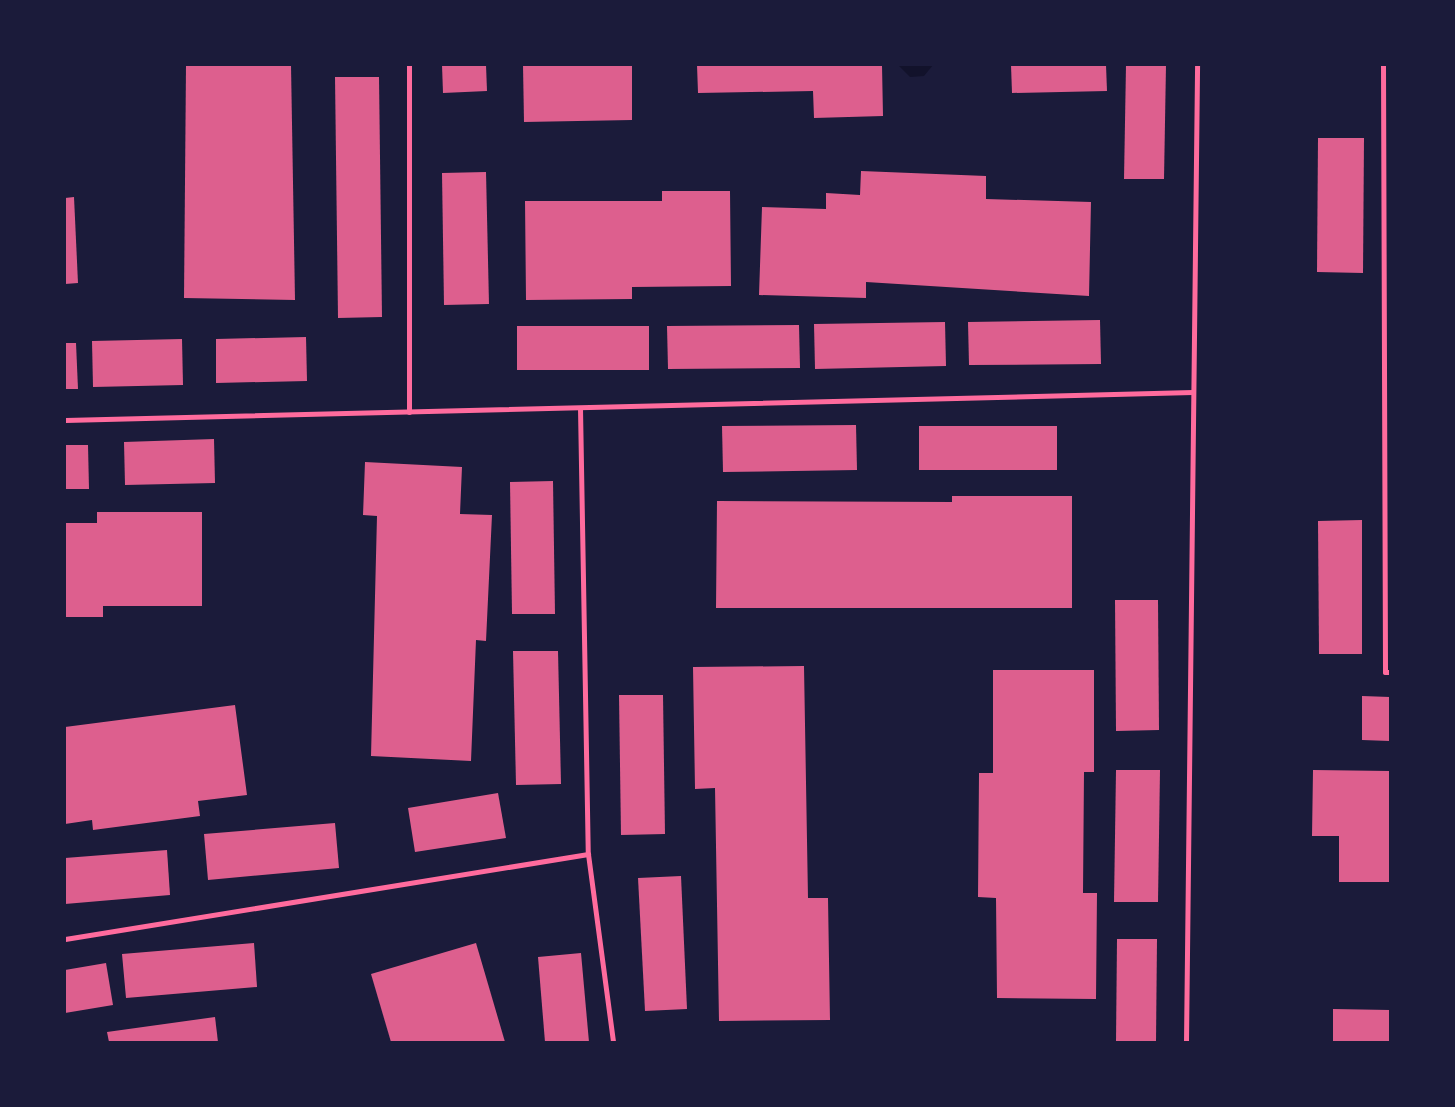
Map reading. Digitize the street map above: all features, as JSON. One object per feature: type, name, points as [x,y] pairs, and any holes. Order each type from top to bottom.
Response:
[{"type":"lane","points":[[409,65],[409,412]]},
{"type":"lane","points":[[1186,1042],[1197,65]]},
{"type":"lane","points":[[1383,65],[1385,658],[1390,672]]},
{"type":"lane","points":[[65,421],[1193,392]]},
{"type":"lane","points":[[580,408],[588,854],[613,1042]]},
{"type":"lane","points":[[65,939],[588,854]]},
{"type":"shaded area","points":[[933,65],[924,76],[910,77],[899,66]]},
{"type":"building","points":[[186,65],[291,65],[295,300],[184,298]]},
{"type":"building","points":[[442,65],[486,65],[487,91],[443,93]]},
{"type":"building","points":[[523,65],[632,65],[632,120],[524,122]]},
{"type":"building","points":[[697,65],[882,65],[883,116],[814,118],[813,91],[698,93]]},
{"type":"building","points":[[1011,65],[1106,65],[1107,91],[1012,93]]},
{"type":"building","points":[[1126,65],[1166,65],[1164,179],[1124,179]]},
{"type":"building","points":[[335,77],[379,77],[382,317],[338,318]]},
{"type":"building","points":[[1318,138],[1364,138],[1363,273],[1317,272]]},
{"type":"building","points":[[861,171],[986,176],[986,199],[1091,202],[1089,296],[866,282],[866,298],[759,295],[762,207],[826,209],[826,193],[860,195]]},
{"type":"building","points":[[486,172],[489,304],[444,305],[442,173]]},
{"type":"building","points":[[662,191],[730,191],[731,286],[632,287],[632,299],[526,300],[525,201],[662,201]]},
{"type":"building","points":[[74,197],[78,283],[65,284],[65,198]]},
{"type":"building","points":[[1100,320],[1101,364],[969,365],[968,322]]},
{"type":"building","points":[[945,322],[946,366],[815,369],[814,324]]},
{"type":"building","points":[[799,325],[800,368],[668,369],[667,326]]},
{"type":"building","points":[[517,326],[649,326],[649,370],[517,370]]},
{"type":"building","points":[[306,337],[307,381],[216,383],[216,339]]},
{"type":"building","points":[[182,339],[183,385],[93,387],[92,341]]},
{"type":"building","points":[[65,343],[76,343],[78,389],[65,389]]},
{"type":"building","points":[[856,425],[857,470],[723,472],[722,426]]},
{"type":"building","points":[[919,426],[1057,426],[1057,470],[919,470]]},
{"type":"building","points":[[214,439],[215,483],[125,485],[124,442]]},
{"type":"building","points":[[65,445],[88,445],[89,489],[65,489]]},
{"type":"building","points":[[365,462],[462,467],[460,514],[492,515],[486,641],[476,640],[471,761],[371,756],[377,516],[363,515]]},
{"type":"building","points":[[553,481],[555,614],[512,614],[510,482]]},
{"type":"building","points":[[952,496],[1072,496],[1072,608],[716,608],[717,501],[952,502]]},
{"type":"building","points":[[97,512],[202,512],[202,606],[103,606],[103,617],[65,617],[65,523],[97,523]]},
{"type":"building","points":[[1362,520],[1362,654],[1319,654],[1318,521]]},
{"type":"building","points":[[1115,600],[1158,600],[1159,730],[1116,731]]},
{"type":"building","points":[[513,651],[558,651],[561,784],[516,785]]},
{"type":"building","points":[[804,666],[808,898],[828,898],[830,1020],[719,1021],[715,788],[695,789],[693,667]]},
{"type":"building","points":[[993,670],[1094,670],[1094,772],[1084,772],[1083,893],[1097,893],[1096,999],[997,998],[996,898],[978,897],[979,773],[993,773]]},
{"type":"building","points":[[619,695],[663,695],[665,834],[621,835]]},
{"type":"building","points":[[1362,696],[1390,697],[1390,741],[1362,740]]},
{"type":"building","points":[[235,705],[247,795],[198,801],[200,816],[93,830],[92,820],[65,824],[65,727]]},
{"type":"building","points":[[1116,770],[1160,770],[1158,902],[1114,902]]},
{"type":"building","points":[[1313,770],[1390,771],[1390,882],[1339,882],[1339,836],[1312,836]]},
{"type":"building","points":[[498,793],[506,838],[415,852],[408,808]]},
{"type":"building","points":[[335,823],[339,868],[208,880],[204,834]]},
{"type":"building","points":[[167,850],[170,895],[65,904],[65,858]]},
{"type":"building","points":[[681,876],[687,1009],[645,1011],[638,878]]},
{"type":"building","points":[[1117,939],[1157,939],[1156,1042],[1116,1042]]},
{"type":"building","points":[[254,943],[257,987],[126,998],[122,954]]},
{"type":"building","points":[[476,943],[505,1042],[391,1042],[371,974]]},
{"type":"building","points":[[581,953],[589,1042],[545,1042],[538,957]]},
{"type":"building","points":[[106,963],[113,1005],[65,1013],[65,970]]},
{"type":"building","points":[[1333,1009],[1390,1010],[1390,1042],[1333,1042]]},
{"type":"building","points":[[215,1017],[218,1042],[109,1042],[107,1032]]}]
